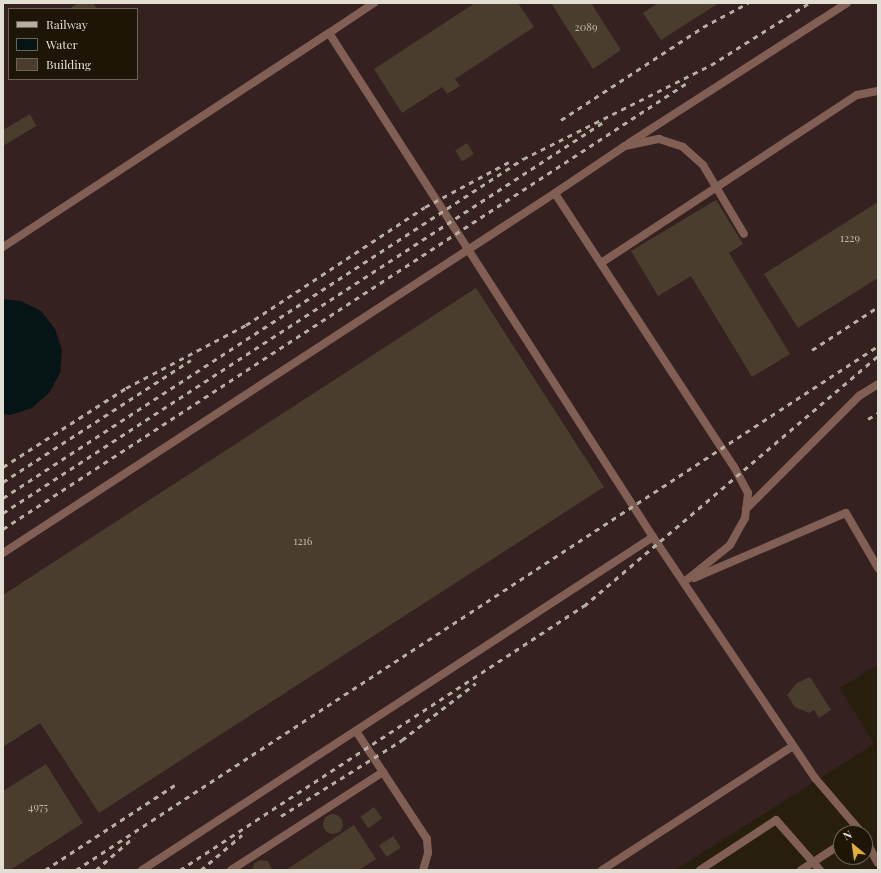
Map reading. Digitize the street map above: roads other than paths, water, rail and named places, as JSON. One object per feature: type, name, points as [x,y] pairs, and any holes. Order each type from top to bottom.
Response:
[{"type":"lane","points":[[3,246],[374,3]]},
{"type":"lane","points":[[3,553],[625,146],[847,3]]},
{"type":"lane","points":[[329,33],[467,250],[653,537],[793,746],[855,825]]},
{"type":"lane","points":[[601,263],[857,95],[878,91]]},
{"type":"lane","points":[[625,146],[659,139],[683,147],[703,165],[744,234]]},
{"type":"lane","points":[[555,193],[734,467],[748,493],[745,518],[730,545],[684,582]]},
{"type":"lane","points":[[746,509],[860,396],[878,384]]},
{"type":"lane","points":[[684,582],[846,513],[878,568]]},
{"type":"lane","points":[[142,870],[653,537]]},
{"type":"lane","points":[[356,731],[427,839],[428,853],[423,870]]},
{"type":"lane","points":[[602,870],[793,746]]},
{"type":"lane","points":[[231,870],[383,772]]},
{"type":"lane","points":[[700,870],[776,820],[815,861],[820,870]]},
{"type":"lane","points":[[801,870],[833,849]]},
{"type":"lane","points":[[873,854],[878,863]]},
{"type":"water","points":[[3,299],[21,301],[41,311],[55,329],[62,350],[60,373],[49,393],[32,408],[10,415],[3,414]]},
{"type":"railway","points":[[561,120],[703,27],[748,3]]},
{"type":"railway","points":[[3,498],[523,159],[711,65],[809,3]]},
{"type":"railway","points":[[3,529],[690,81]]},
{"type":"railway","points":[[3,513],[605,121]]},
{"type":"railway","points":[[3,467],[126,388],[246,325],[425,207],[509,162]]},
{"type":"railway","points":[[812,350],[878,307]]},
{"type":"railway","points":[[76,870],[878,346]]},
{"type":"railway","points":[[180,870],[584,606],[878,356]]},
{"type":"railway","points":[[3,482],[191,360]]},
{"type":"railway","points":[[868,419],[878,413]]},
{"type":"railway","points":[[281,816],[402,740],[476,683]]},
{"type":"railway","points":[[45,870],[175,785]]},
{"type":"railway","points":[[201,870],[242,835]]},
{"type":"railway","points":[[96,870],[134,837]]}]
